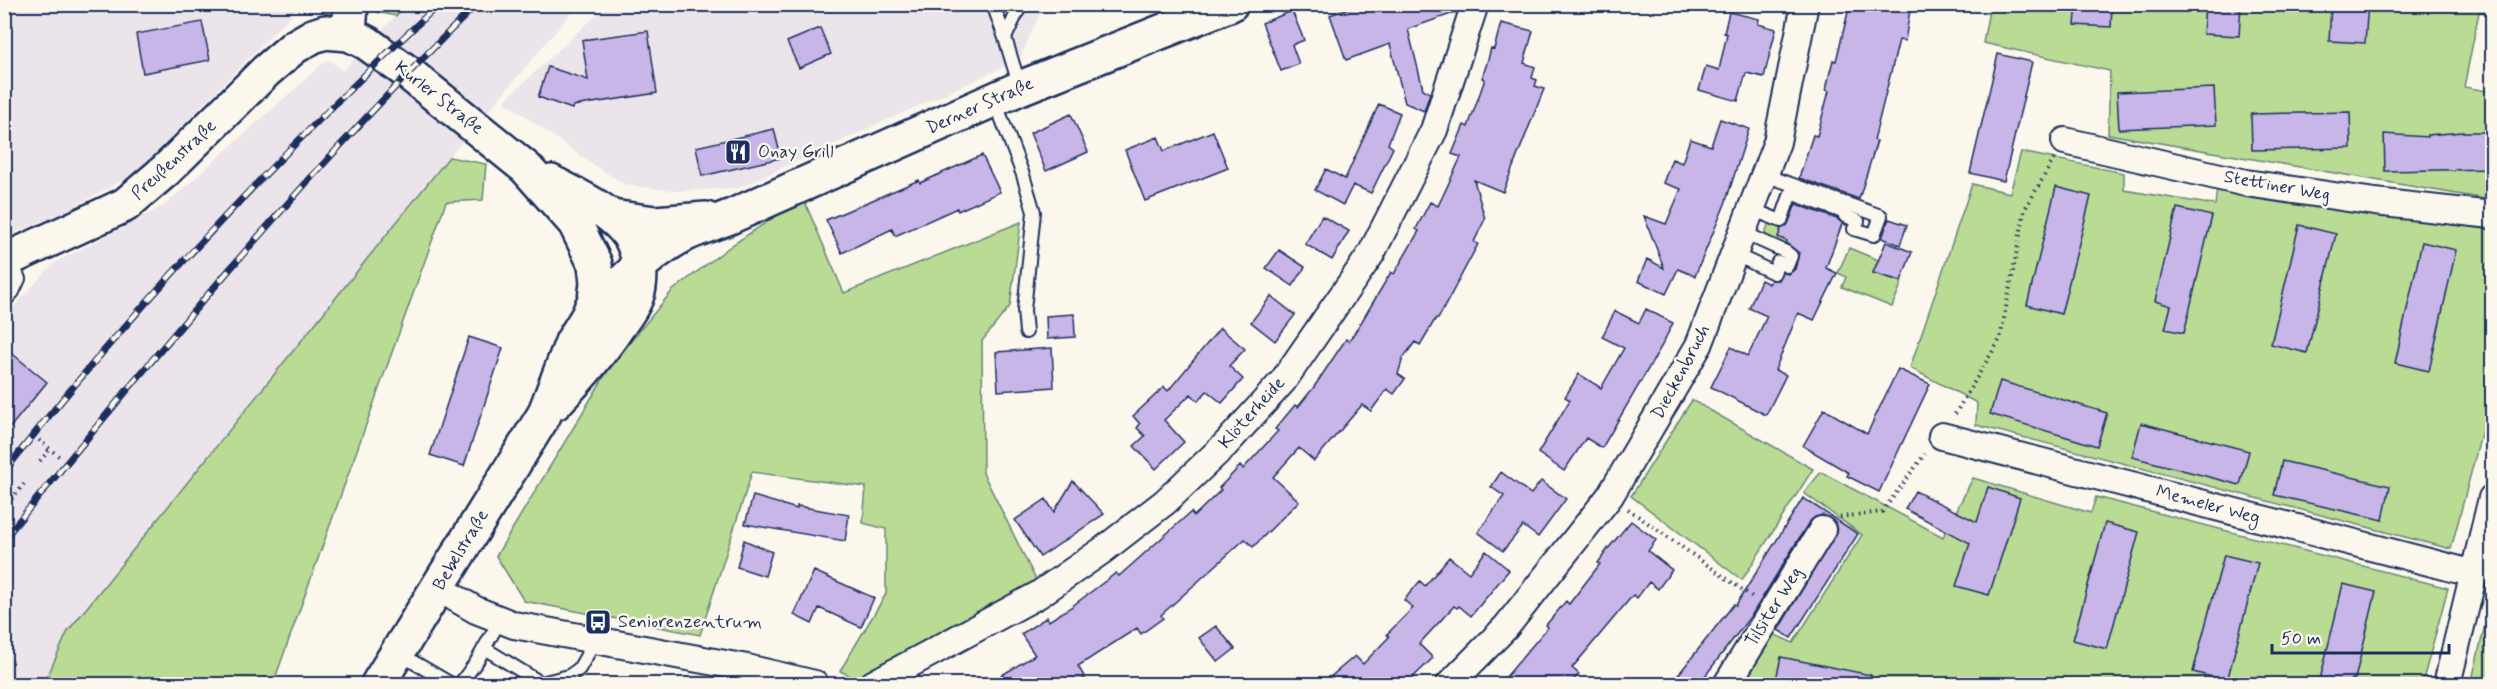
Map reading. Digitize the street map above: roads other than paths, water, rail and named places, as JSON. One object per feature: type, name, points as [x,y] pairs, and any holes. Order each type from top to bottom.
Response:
[{"type":"main road","name":"Derner Straße","points":[[647,279],[663,249],[687,234],[1007,94],[1231,4]]},
{"type":"main road","name":"Kurler Straße","points":[[338,19],[526,168],[612,218],[625,229],[633,241],[647,279]]},
{"type":"main road","name":"Preußenstraße","points":[[8,259],[125,206],[158,178],[266,71],[294,47],[338,19]]},
{"type":"main road","name":"Kurler Straße","points":[[526,168],[575,223],[595,264],[597,283],[595,299],[588,316]]},
{"type":"main road","name":"Derner Straße","points":[[612,218],[655,223],[732,216]]},
{"type":"main road","points":[[575,223],[613,255],[647,279],[588,316]]},
{"type":"main road","name":"Bebelstraße","points":[[544,416],[597,359],[647,279]]},
{"type":"main road","name":"Bebelstraße","points":[[378,684],[544,416],[572,342],[588,316]]},
{"type":"street","name":"Klöterheide","points":[[873,684],[1038,595],[1103,550],[1165,502],[1226,444],[1283,381],[1371,254],[1434,130],[1475,4]]},
{"type":"street","name":"Dieckenbruch","points":[[1449,684],[1506,627],[1610,496],[1700,345],[1777,142],[1805,4]]},
{"type":"street","name":"Stettiner Weg","points":[[2065,141],[2246,183],[2375,202],[2493,215]]},
{"type":"street","name":"Memeler Weg","points":[[1942,436],[2475,574]]},
{"type":"street","points":[[2447,684],[2493,498]]},
{"type":"street","name":"Tilsiter Weg","points":[[1727,684],[1822,530]]},
{"type":"street","points":[[438,588],[476,610],[514,625],[747,668],[815,684]]},
{"type":"lane","points":[[993,4],[1005,38],[1007,94],[1023,175],[1034,212],[1024,310],[1026,332]]},
{"type":"lane","points":[[1005,38],[1020,4]]},
{"type":"lane","points":[[1743,231],[1781,221],[1791,193],[1846,213],[1845,216],[1858,221],[1854,229],[1874,235],[1881,216],[1765,175]]},
{"type":"lane","points":[[4,302],[13,292],[19,279],[8,259]]},
{"type":"lane","points":[[460,684],[500,620]]},
{"type":"lane","points":[[484,648],[539,683],[569,676],[579,669],[595,641]]},
{"type":"lane","points":[[398,653],[450,684]]},
{"type":"railway","points":[[4,472],[106,349],[213,230],[324,115],[439,4]]},
{"type":"railway","points":[[4,539],[175,333],[292,198],[414,67],[477,4]]},
{"type":"place","name":"Onay Grill","points":[[738,152]]},
{"type":"place","name":"Seniorenzentrum","points":[[598,622]]}]
